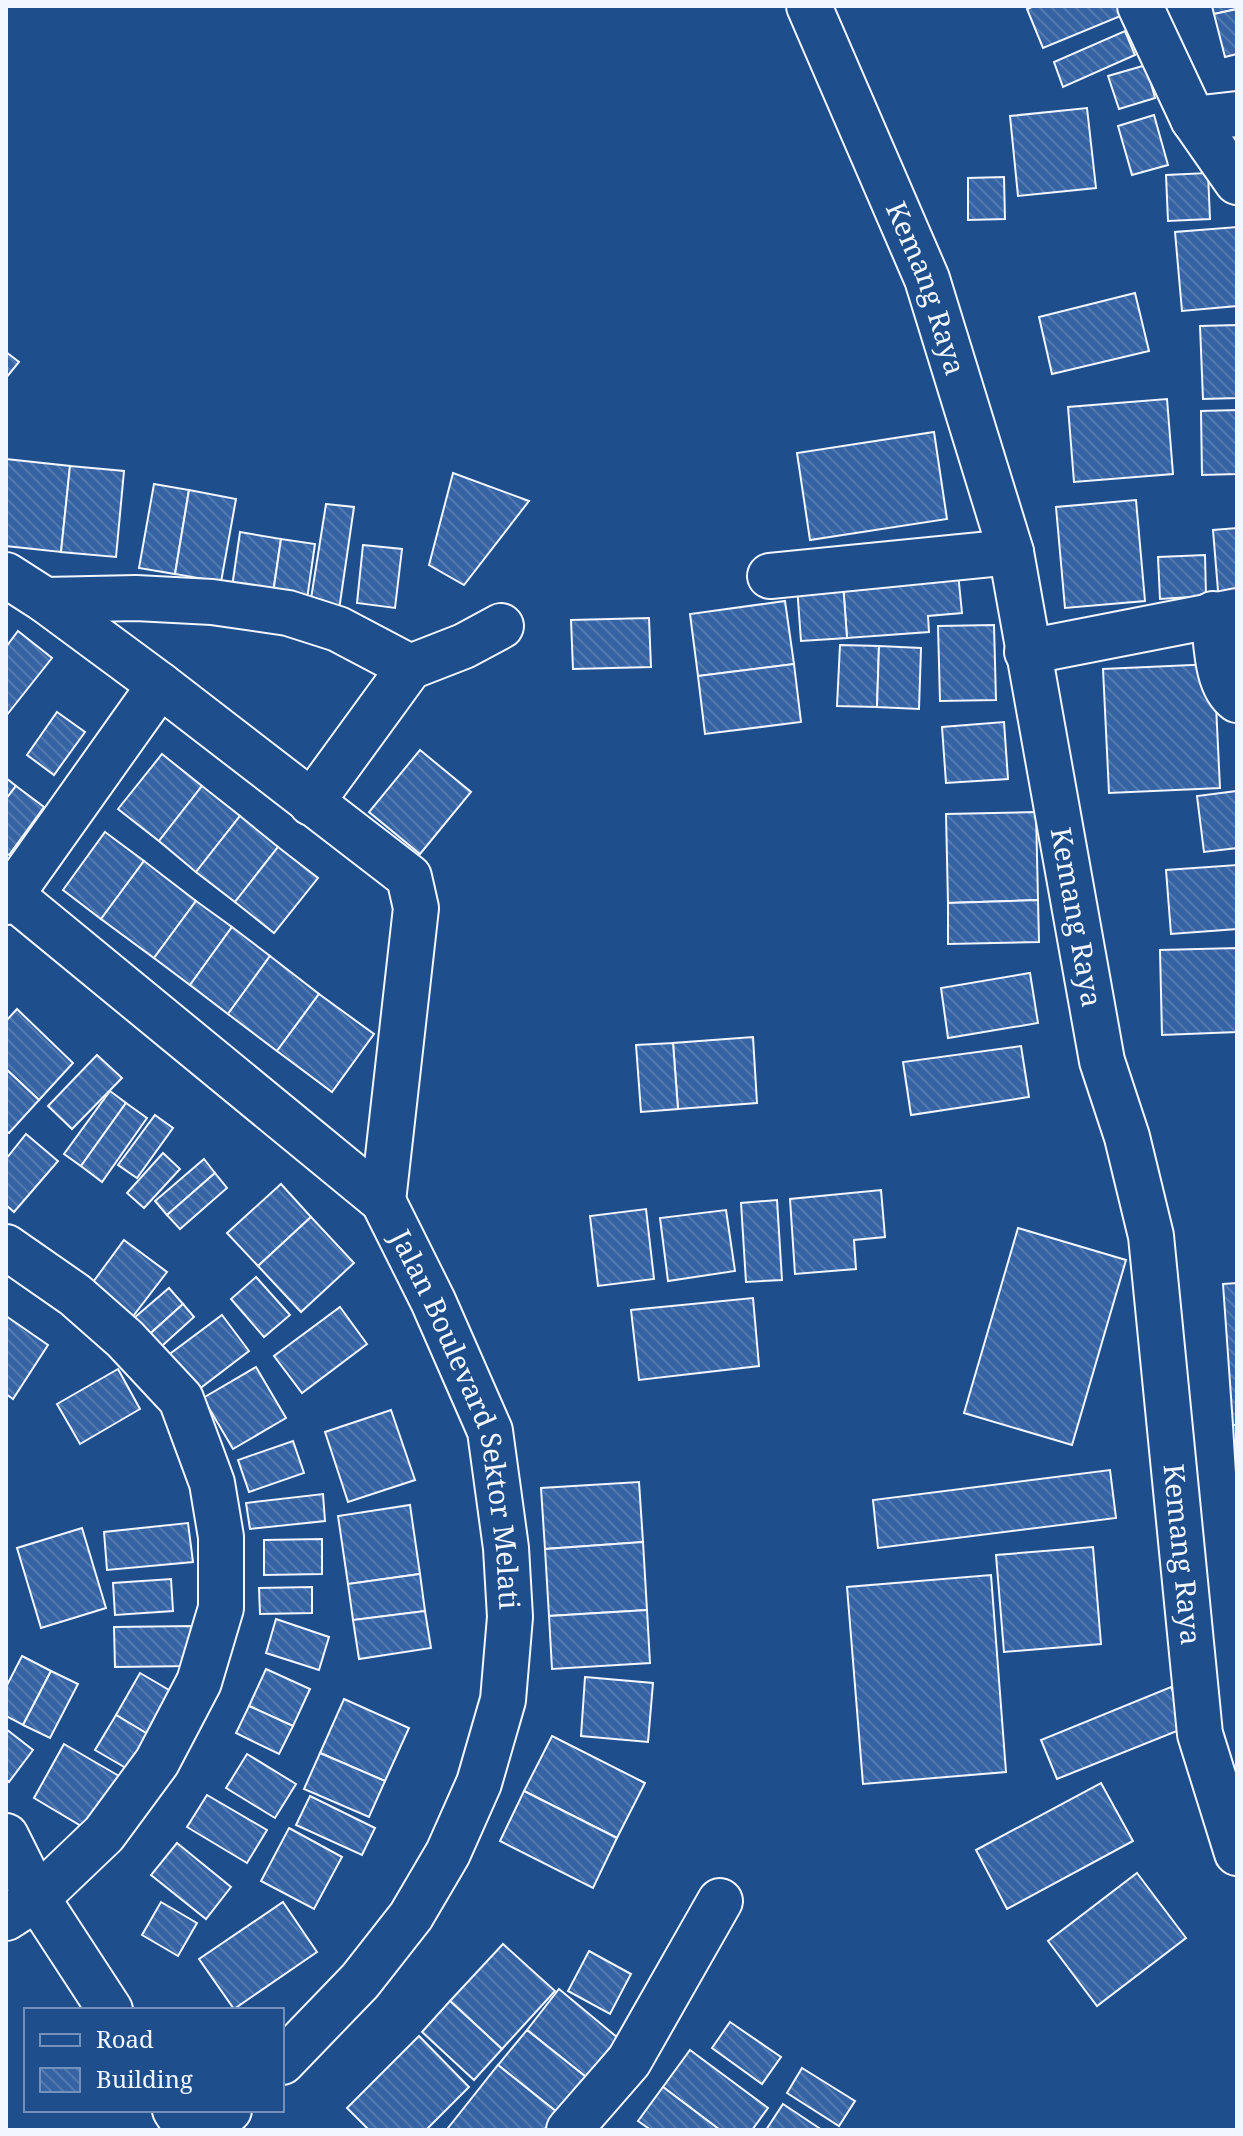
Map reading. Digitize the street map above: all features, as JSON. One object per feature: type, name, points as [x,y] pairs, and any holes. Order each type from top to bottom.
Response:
[{"type":"street","name":"Kemang Raya","points":[[809,6],[927,279],[1011,552],[1102,1061],[1127,1137],[1151,1236],[1200,1734],[1237,1853]]},
{"type":"street","points":[[1140,6],[1193,119],[1237,182]]},
{"type":"street","points":[[1193,119],[1237,114]]},
{"type":"street","points":[[770,576],[1011,552]]},
{"type":"street","points":[[6,575],[160,685],[409,877],[416,908],[383,1201]]},
{"type":"street","points":[[45,600],[136,598],[212,602],[288,613],[338,629],[410,667]]},
{"type":"street","points":[[1027,652],[1225,613],[1222,676],[1229,695],[1237,700]]},
{"type":"street","points":[[311,803],[410,667],[464,646],[501,626]]},
{"type":"street","points":[[8,896],[160,685]]},
{"type":"street","name":"Jalan Boulevard Sektor Melati","points":[[8,896],[383,1201],[433,1301],[490,1431],[506,1548],[510,1617],[503,1700],[479,1783],[448,1853],[411,1916],[360,1981],[284,2060]]},
{"type":"street","points":[[6,1247],[75,1295],[125,1339],[181,1399],[212,1483],[221,1537],[221,1608],[199,1682],[157,1762],[104,1834],[21,1908]]},
{"type":"street","points":[[6,1836],[21,1908],[108,2008]]},
{"type":"street","points":[[569,2130],[629,2061],[720,1901]]},
{"type":"street","points":[[176,2112],[188,2130]]},
{"type":"street","points":[[207,2130],[227,2112]]},
{"type":"building","points":[[1034,6],[1120,6],[1123,15],[1043,48],[1027,9]]},
{"type":"building","points":[[1212,6],[1237,6],[1237,9],[1214,14]]},
{"type":"building","points":[[1237,9],[1237,54],[1225,57],[1214,14]]},
{"type":"building","points":[[1125,31],[1135,55],[1063,87],[1054,62]]},
{"type":"building","points":[[1146,65],[1155,98],[1119,109],[1108,76]]},
{"type":"building","points":[[1087,108],[1096,188],[1018,196],[1010,116]]},
{"type":"building","points":[[1154,115],[1168,165],[1132,175],[1118,126]]},
{"type":"building","points":[[1208,173],[1210,219],[1168,221],[1166,175]]},
{"type":"building","points":[[1004,177],[1005,219],[968,220],[968,178]]},
{"type":"building","points":[[1237,227],[1237,306],[1182,311],[1175,232]]},
{"type":"building","points":[[1135,293],[1149,351],[1052,374],[1039,317]]},
{"type":"building","points":[[1237,325],[1237,398],[1203,399],[1200,326]]},
{"type":"building","points":[[6,352],[19,362],[6,378]]},
{"type":"building","points":[[1167,399],[1173,474],[1074,482],[1068,407]]},
{"type":"building","points":[[1237,410],[1237,474],[1202,475],[1201,411]]},
{"type":"building","points":[[934,432],[947,519],[810,540],[797,453]]},
{"type":"building","points":[[6,459],[70,466],[61,552],[6,546]]},
{"type":"building","points":[[70,466],[124,471],[116,557],[61,552]]},
{"type":"building","points":[[453,473],[529,501],[464,585],[429,565]]},
{"type":"building","points":[[154,484],[189,490],[175,574],[139,568]]},
{"type":"building","points":[[189,490],[236,499],[221,582],[175,574]]},
{"type":"building","points":[[1136,500],[1145,601],[1065,608],[1056,507]]},
{"type":"building","points":[[326,504],[354,507],[339,610],[310,605]]},
{"type":"building","points":[[1237,528],[1237,601],[1219,603],[1213,530]]},
{"type":"building","points":[[240,532],[281,539],[272,600],[231,594]]},
{"type":"building","points":[[281,539],[315,544],[306,606],[272,600]]},
{"type":"building","points":[[363,545],[402,549],[395,608],[357,603]]},
{"type":"building","points":[[1205,555],[1206,596],[1160,599],[1158,557]]},
{"type":"building","points":[[958,573],[962,613],[928,616],[929,632],[847,638],[843,583]]},
{"type":"building","points":[[843,583],[847,638],[801,641],[797,586]]},
{"type":"building","points":[[785,601],[794,664],[698,676],[690,614]]},
{"type":"building","points":[[649,618],[651,667],[573,669],[571,620]]},
{"type":"building","points":[[994,625],[996,700],[940,701],[938,626]]},
{"type":"building","points":[[18,631],[52,658],[6,716],[6,647]]},
{"type":"building","points":[[840,645],[879,646],[877,707],[837,706]]},
{"type":"building","points":[[879,646],[921,648],[919,709],[877,707]]},
{"type":"building","points":[[794,664],[801,722],[705,734],[698,676]]},
{"type":"building","points":[[1214,664],[1220,788],[1109,793],[1103,669]]},
{"type":"building","points":[[57,712],[85,732],[54,775],[27,755]]},
{"type":"building","points":[[1004,722],[1008,779],[946,783],[942,727]]},
{"type":"building","points":[[420,750],[471,792],[420,854],[369,812]]},
{"type":"building","points":[[162,754],[202,786],[159,841],[118,809]]},
{"type":"building","points":[[6,778],[16,786],[6,799]]},
{"type":"building","points":[[16,786],[44,807],[9,855],[6,853],[6,799]]},
{"type":"building","points":[[202,786],[240,816],[196,872],[159,841]]},
{"type":"building","points":[[1237,791],[1237,848],[1204,852],[1197,796]]},
{"type":"building","points":[[1036,812],[1038,900],[948,903],[946,814]]},
{"type":"building","points":[[240,816],[278,847],[235,902],[196,872]]},
{"type":"building","points":[[105,832],[144,861],[101,919],[63,890]]},
{"type":"building","points":[[278,847],[318,878],[274,933],[235,902]]},
{"type":"building","points":[[144,861],[196,901],[154,958],[101,919]]},
{"type":"building","points":[[1237,865],[1237,929],[1171,934],[1166,870]]},
{"type":"building","points":[[1038,900],[1039,942],[948,944],[948,903]]},
{"type":"building","points":[[196,901],[232,927],[190,985],[154,958]]},
{"type":"building","points":[[232,927],[270,956],[228,1014],[190,985]]},
{"type":"building","points":[[1237,948],[1237,1032],[1162,1035],[1160,950]]},
{"type":"building","points":[[270,956],[319,994],[277,1051],[228,1014]]},
{"type":"building","points":[[1030,973],[1038,1023],[948,1038],[941,988]]},
{"type":"building","points":[[319,994],[374,1034],[332,1092],[277,1051]]},
{"type":"building","points":[[17,1009],[73,1063],[39,1100],[6,1069],[6,1021]]},
{"type":"building","points":[[753,1037],[757,1103],[678,1109],[673,1043]]},
{"type":"building","points":[[673,1043],[678,1109],[641,1112],[636,1045]]},
{"type":"building","points":[[1021,1046],[1029,1097],[911,1115],[903,1062]]},
{"type":"building","points":[[97,1055],[122,1078],[72,1129],[48,1106]]},
{"type":"building","points":[[6,1069],[39,1100],[9,1133],[6,1131]]},
{"type":"building","points":[[110,1091],[126,1103],[81,1166],[64,1154]]},
{"type":"building","points":[[126,1103],[147,1118],[102,1182],[81,1166]]},
{"type":"building","points":[[155,1115],[173,1128],[137,1178],[118,1165]]},
{"type":"building","points":[[26,1134],[58,1161],[14,1212],[6,1205],[6,1159]]},
{"type":"building","points":[[163,1153],[180,1169],[144,1208],[127,1193]]},
{"type":"building","points":[[204,1159],[215,1173],[167,1215],[155,1201]]},
{"type":"building","points":[[215,1173],[227,1188],[180,1229],[167,1215]]},
{"type":"building","points":[[281,1184],[311,1217],[258,1266],[227,1233]]},
{"type":"building","points":[[881,1190],[885,1237],[854,1240],[856,1269],[795,1274],[790,1199]]},
{"type":"building","points":[[777,1200],[782,1280],[746,1282],[741,1203]]},
{"type":"building","points":[[646,1209],[654,1279],[598,1286],[590,1216]]},
{"type":"building","points":[[726,1210],[735,1271],[668,1281],[660,1218]]},
{"type":"building","points":[[311,1217],[354,1263],[301,1312],[258,1266]]},
{"type":"building","points":[[1018,1228],[1126,1260],[1072,1445],[964,1413]]},
{"type":"building","points":[[124,1240],[167,1272],[127,1324],[85,1293]]},
{"type":"building","points":[[256,1277],[290,1315],[264,1337],[231,1299]]},
{"type":"building","points":[[1237,1283],[1237,1425],[1233,1425],[1223,1284]]},
{"type":"building","points":[[169,1288],[183,1304],[142,1341],[127,1324]]},
{"type":"building","points":[[753,1298],[759,1366],[639,1380],[631,1310]]},
{"type":"building","points":[[183,1304],[194,1317],[153,1354],[142,1341]]},
{"type":"building","points":[[340,1307],[367,1344],[302,1393],[274,1356]]},
{"type":"building","points":[[222,1315],[249,1351],[190,1396],[163,1359]]},
{"type":"building","points":[[6,1316],[48,1345],[13,1399],[6,1394]]},
{"type":"building","points":[[256,1367],[286,1418],[233,1449],[203,1398]]},
{"type":"building","points":[[118,1369],[140,1409],[80,1444],[57,1404]]},
{"type":"building","points":[[391,1410],[415,1480],[348,1502],[325,1432]]},
{"type":"building","points":[[1233,1425],[1237,1425],[1237,1489]]},
{"type":"building","points":[[293,1441],[304,1473],[249,1492],[238,1460]]},
{"type":"building","points":[[1110,1470],[1116,1518],[878,1548],[873,1500]]},
{"type":"building","points":[[639,1482],[643,1542],[545,1549],[541,1488]]},
{"type":"building","points":[[323,1494],[325,1521],[250,1529],[246,1503]]},
{"type":"building","points":[[410,1505],[420,1574],[348,1584],[338,1516]]},
{"type":"building","points":[[188,1523],[193,1562],[107,1570],[104,1532]]},
{"type":"building","points":[[82,1528],[106,1608],[41,1628],[17,1548]]},
{"type":"building","points":[[322,1539],[322,1574],[264,1575],[264,1540]]},
{"type":"building","points":[[643,1542],[647,1610],[549,1616],[545,1549]]},
{"type":"building","points":[[1093,1547],[1101,1644],[1004,1652],[996,1555]]},
{"type":"building","points":[[420,1574],[425,1611],[353,1620],[348,1584]]},
{"type":"building","points":[[991,1575],[1006,1772],[863,1784],[847,1587]]},
{"type":"building","points":[[171,1579],[173,1611],[115,1615],[113,1583]]},
{"type":"building","points":[[312,1587],[312,1613],[260,1614],[259,1588]]},
{"type":"building","points":[[647,1610],[650,1663],[552,1669],[549,1616]]},
{"type":"building","points":[[425,1611],[431,1648],[359,1659],[353,1620]]},
{"type":"building","points":[[276,1619],[329,1637],[319,1670],[266,1653]]},
{"type":"building","points":[[192,1626],[192,1666],[115,1667],[114,1627]]},
{"type":"building","points":[[22,1656],[51,1671],[23,1725],[6,1716],[6,1687]]},
{"type":"building","points":[[266,1669],[310,1689],[293,1726],[249,1706]]},
{"type":"building","points":[[51,1671],[78,1684],[50,1738],[23,1725]]},
{"type":"building","points":[[140,1673],[176,1694],[151,1736],[116,1715]]},
{"type":"building","points":[[585,1677],[653,1683],[648,1742],[581,1736]]},
{"type":"building","points":[[1171,1687],[1187,1727],[1057,1779],[1041,1740]]},
{"type":"building","points":[[344,1699],[409,1728],[385,1781],[320,1753]]},
{"type":"building","points":[[249,1706],[293,1726],[279,1754],[236,1733]]},
{"type":"building","points":[[116,1715],[151,1736],[131,1771],[95,1750]]},
{"type":"building","points":[[6,1729],[33,1750],[9,1782],[6,1779]]},
{"type":"building","points":[[552,1736],[645,1783],[617,1838],[524,1791]]},
{"type":"building","points":[[64,1744],[119,1776],[88,1830],[34,1798]]},
{"type":"building","points":[[320,1753],[385,1781],[369,1817],[304,1789]]},
{"type":"building","points":[[247,1754],[296,1784],[275,1818],[226,1788]]},
{"type":"building","points":[[1101,1783],[1133,1841],[1007,1909],[976,1850]]},
{"type":"building","points":[[524,1791],[617,1838],[593,1888],[500,1841]]},
{"type":"building","points":[[207,1795],[267,1830],[247,1863],[187,1827]]},
{"type":"building","points":[[310,1796],[375,1828],[362,1855],[296,1825]]},
{"type":"building","points":[[289,1828],[342,1857],[314,1909],[261,1881]]},
{"type":"building","points":[[177,1843],[231,1887],[206,1919],[151,1875]]},
{"type":"building","points":[[1137,1873],[1186,1938],[1097,2006],[1048,1941]]},
{"type":"building","points":[[161,1902],[197,1923],[178,1956],[142,1935]]},
{"type":"building","points":[[283,1902],[317,1952],[235,2008],[199,1959]]},
{"type":"building","points":[[503,1944],[555,1991],[502,2049],[450,2001]]},
{"type":"building","points":[[589,1951],[631,1974],[610,2014],[568,1991]]},
{"type":"building","points":[[559,1989],[618,2038],[586,2077],[527,2030]]},
{"type":"building","points":[[450,2001],[502,2049],[474,2080],[422,2032]]},
{"type":"building","points":[[730,2022],[781,2057],[762,2084],[712,2048]]},
{"type":"building","points":[[527,2030],[586,2077],[558,2113],[498,2065]]},
{"type":"building","points":[[419,2036],[469,2087],[426,2130],[369,2130],[347,2108]]},
{"type":"building","points":[[690,2050],[768,2108],[752,2130],[720,2130],[663,2087]]},
{"type":"building","points":[[498,2065],[558,2113],[544,2130],[448,2128]]},
{"type":"building","points":[[802,2068],[855,2101],[839,2126],[787,2093]]},
{"type":"building","points":[[663,2087],[720,2130],[651,2130],[638,2121]]},
{"type":"building","points":[[783,2104],[822,2130],[766,2130]]}]
